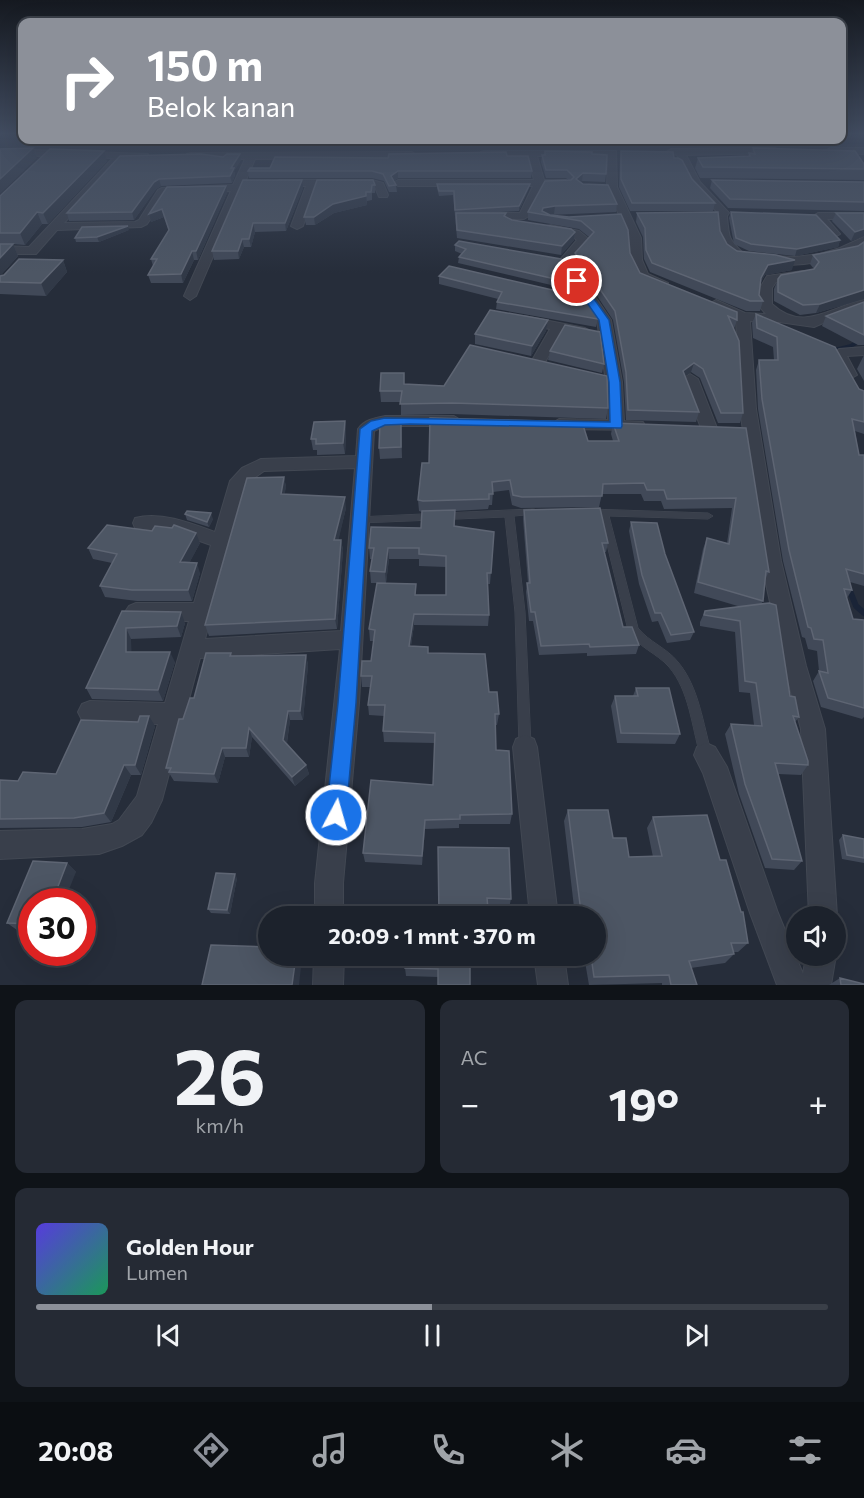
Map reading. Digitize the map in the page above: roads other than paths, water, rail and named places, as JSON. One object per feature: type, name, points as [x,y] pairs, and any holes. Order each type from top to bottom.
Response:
[{"type":"street","points":[[20,265],[96,181]]},
{"type":"street","points":[[190,296],[242,181]]},
{"type":"street","points":[[609,181],[607,187],[636,238],[636,260],[643,276],[673,287]]},
{"type":"street","points":[[701,181],[727,214],[723,238],[727,248],[733,253],[752,258],[795,262],[850,250],[864,240]]},
{"type":"street","points":[[534,221],[540,182]]},
{"type":"street","points":[[270,183],[372,183],[381,187],[383,195]]},
{"type":"street","points":[[297,226],[312,183]]},
{"type":"street","points":[[398,183],[566,183]]},
{"type":"street","points":[[431,183],[437,196]]},
{"type":"street","points":[[53,227],[135,226],[143,222],[162,192],[166,190],[241,185]]},
{"type":"street","points":[[678,216],[727,214]]},
{"type":"street","points":[[472,216],[534,221],[575,233],[584,240],[559,260],[600,312],[608,336],[609,380],[616,426]]},
{"type":"street","points":[[850,250],[814,216],[864,216]]},
{"type":"street","points":[[512,223],[534,221]]},
{"type":"street","points":[[0,250],[32,251]]},
{"type":"street","points":[[779,318],[765,305],[766,276],[805,274],[807,271],[795,262]]},
{"type":"street","points":[[569,295],[592,300]]},
{"type":"street","points":[[703,299],[743,317],[779,318],[814,323],[849,307],[864,304]]},
{"type":"street","points":[[507,317],[608,336]]},
{"type":"street","points":[[743,317],[748,409],[771,561],[795,666],[813,729],[822,906]]},
{"type":"street","points":[[536,364],[558,327]]},
{"type":"street","points":[[858,388],[839,355],[844,352],[864,351]]},
{"type":"street","points":[[690,379],[703,428],[752,430]]},
{"type":"street","points":[[329,906],[329,883],[352,639],[366,429],[375,423],[476,421]]},
{"type":"street","points":[[546,423],[651,426]]},
{"type":"street","points":[[0,845],[97,840],[124,833],[140,819],[149,800],[239,481],[248,472],[261,465],[362,462]]},
{"type":"street","points":[[142,523],[179,526],[223,542]]},
{"type":"street","points":[[130,612],[203,612]]},
{"type":"street","points":[[193,649],[352,639]]},
{"type":"street","points":[[90,712],[174,714]]},
{"type":"street","points":[[525,747],[543,906]]},
{"type":"street","points":[[706,755],[714,767],[764,914],[792,985]]},
{"type":"street","points":[[328,966],[328,985]]},
{"type":"street","points":[[550,966],[553,985]]},
{"type":"street","points":[[816,985],[819,966]]},
{"type":"lane","points":[[576,511],[708,516]]},
{"type":"lane","points":[[360,520],[545,512]]},
{"type":"lane","points":[[604,513],[633,630],[641,641],[664,656],[682,676],[706,755]]},
{"type":"lane","points":[[508,514],[520,612],[525,747]]},
{"type":"waterway","points":[[835,350],[851,346],[864,338]]},
{"type":"waterway","points":[[848,586],[856,606],[864,613]]}]
